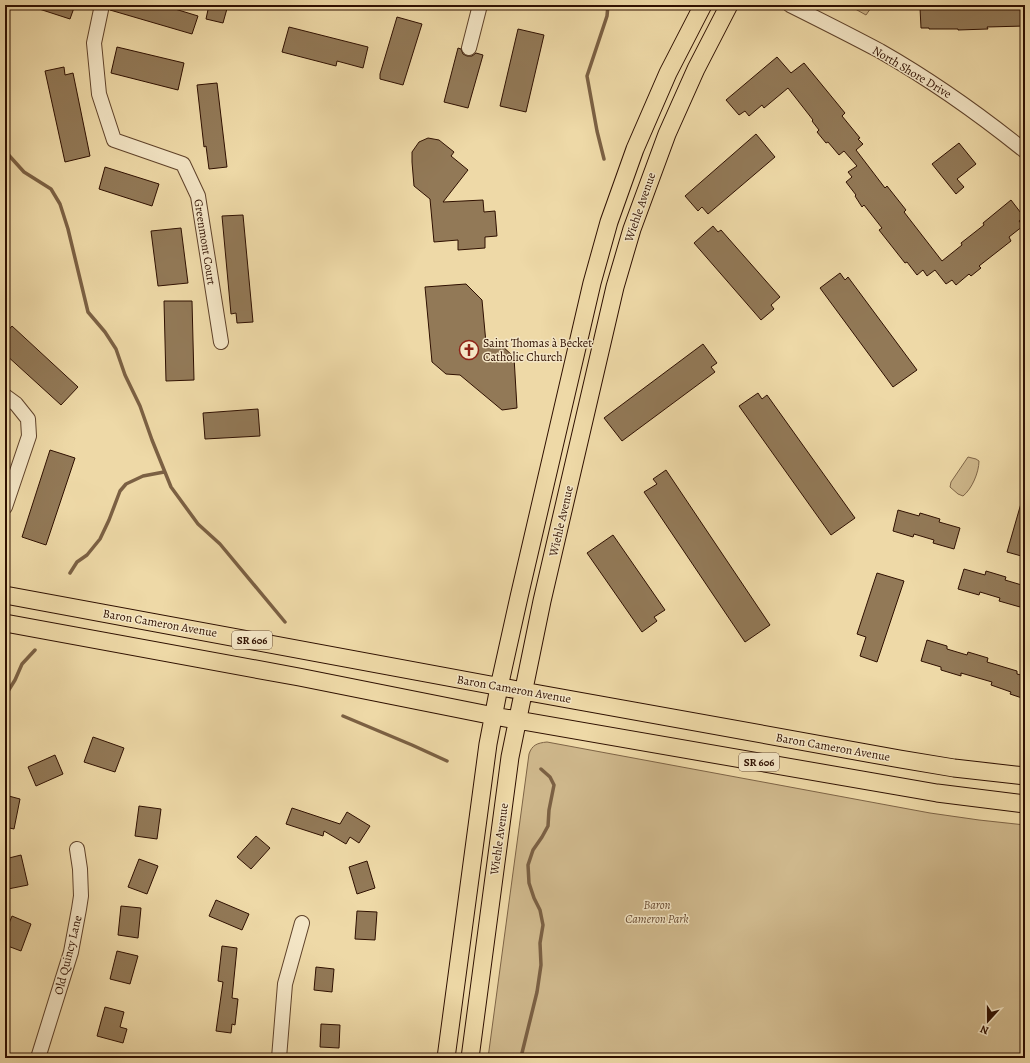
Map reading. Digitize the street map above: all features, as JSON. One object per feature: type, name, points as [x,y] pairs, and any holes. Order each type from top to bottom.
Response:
[{"type":"main road","name":"Wiehle Avenue","points":[[446,1058],[487,752],[504,659],[592,283],[609,222],[635,149],[653,106],[703,5]]},
{"type":"main road","name":"Wiehle Avenue","points":[[470,1058],[509,765],[517,720],[615,287],[632,229],[667,134],[696,69],[729,5]]},
{"type":"main road","name":"Baron Cameron Avenue","points":[[5,595],[523,692],[931,764],[997,774],[1025,776]]},
{"type":"main road","name":"SR 606","points":[[5,623],[299,677],[494,716],[938,793],[1025,804]]},
{"type":"street","name":"Greenmont Court","points":[[102,5],[94,43],[99,94],[114,140],[183,164],[198,196],[221,342]]},
{"type":"street","points":[[469,48],[480,5]]},
{"type":"street","name":"North Shore Drive","points":[[790,5],[862,41],[916,73],[960,101],[1025,151]]},
{"type":"street","points":[[5,396],[16,404],[28,419],[29,436],[5,507]]},
{"type":"street","name":"Old Quincy Lane","points":[[38,1058],[71,952],[81,896],[80,869],[77,849]]},
{"type":"street","points":[[279,1058],[284,984],[302,923]]},
{"type":"green space","points":[[848,5],[873,5],[866,15]]},
{"type":"green space","points":[[968,457],[979,461],[979,465],[972,485],[963,496],[958,494],[950,487],[951,482]]},
{"type":"green space","name":"Baron Cameron Park","points":[[547,742],[930,813],[1025,825],[1025,1058],[488,1058],[529,754],[535,745]]},
{"type":"building","points":[[34,5],[75,5],[70,19],[33,7]]},
{"type":"building","points":[[110,5],[176,5],[175,9],[198,16],[192,34],[110,10]]},
{"type":"building","points":[[209,5],[228,5],[223,23],[206,19]]},
{"type":"building","points":[[929,5],[1025,5],[1025,26],[987,27],[988,29],[958,30],[921,28],[920,8],[929,8]]},
{"type":"building","points":[[397,17],[422,24],[403,85],[380,79],[380,74]]},
{"type":"building","points":[[289,27],[368,47],[363,68],[337,61],[336,66],[282,52]]},
{"type":"building","points":[[518,29],[544,35],[526,112],[500,106]]},
{"type":"building","points":[[117,47],[184,63],[178,90],[111,73]]},
{"type":"building","points":[[458,48],[461,49],[463,54],[467,56],[472,56],[476,53],[483,55],[468,108],[444,102]]},
{"type":"building","points":[[777,57],[791,73],[804,63],[845,113],[842,116],[863,144],[856,150],[885,188],[887,186],[906,210],[904,212],[942,261],[962,245],[961,243],[984,225],[983,223],[1011,200],[1024,217],[1019,221],[1023,226],[1009,237],[1011,241],[979,266],[981,268],[971,276],[969,274],[956,285],[952,280],[946,284],[935,270],[927,276],[923,270],[917,275],[907,262],[905,263],[879,230],[882,228],[864,205],[862,207],[855,196],[856,195],[846,182],[852,177],[848,172],[857,166],[844,151],[839,155],[828,142],[826,143],[817,132],[819,130],[812,121],[813,120],[788,88],[764,108],[762,105],[749,116],[745,111],[739,115],[726,100]]},
{"type":"building","points":[[64,67],[65,75],[73,73],[90,156],[65,162],[45,71]]},
{"type":"building","points":[[217,83],[227,167],[209,169],[206,146],[204,147],[197,85]]},
{"type":"building","points":[[756,134],[775,157],[708,214],[702,207],[698,211],[685,196]]},
{"type":"building","points":[[428,138],[439,140],[454,152],[451,156],[468,170],[443,202],[483,200],[484,212],[495,211],[497,236],[485,237],[485,248],[458,250],[458,240],[434,242],[430,199],[414,186],[412,162],[412,152],[419,142]]},
{"type":"building","points":[[959,143],[976,164],[957,179],[964,187],[956,194],[932,164]]},
{"type":"building","points":[[105,167],[159,184],[152,206],[99,189]]},
{"type":"building","points":[[243,215],[253,322],[237,323],[236,313],[231,314],[222,216]]},
{"type":"building","points":[[713,226],[718,232],[721,230],[780,297],[771,305],[774,309],[761,320],[694,243]]},
{"type":"building","points":[[181,228],[188,283],[158,286],[151,231]]},
{"type":"building","points":[[840,273],[845,280],[848,277],[917,370],[893,387],[820,288]]},
{"type":"building","name":"Saint Thomas à Becket Catholic Church","points":[[466,284],[482,300],[486,343],[500,344],[514,357],[517,408],[502,410],[460,375],[446,374],[432,362],[425,287]]},
{"type":"building","points":[[164,301],[192,301],[194,380],[166,381]]},
{"type":"building","points":[[12,326],[78,387],[61,405],[5,354],[5,334]]},
{"type":"building","points":[[703,344],[717,363],[711,367],[715,372],[622,441],[604,418]]},
{"type":"building","points":[[758,393],[762,399],[767,395],[855,518],[831,535],[739,406]]},
{"type":"building","points":[[258,409],[260,436],[205,439],[203,413]]},
{"type":"building","points":[[50,450],[75,458],[46,545],[22,537]]},
{"type":"building","points":[[666,470],[770,625],[745,642],[644,492],[657,484],[653,479]]},
{"type":"building","points":[[1022,500],[1025,500],[1025,557],[1007,552]]},
{"type":"building","points":[[898,510],[919,516],[920,513],[940,519],[939,522],[960,528],[954,549],[933,543],[934,540],[914,534],[913,537],[893,531]]},
{"type":"building","points":[[613,535],[665,610],[654,617],[657,621],[642,632],[587,553]]},
{"type":"building","points":[[964,569],[985,575],[986,571],[1006,577],[1005,580],[1025,586],[1020,607],[999,601],[1000,598],[980,592],[979,595],[958,589]]},
{"type":"building","points":[[877,573],[904,581],[877,662],[860,656],[866,637],[857,634]]},
{"type":"building","points":[[927,640],[947,646],[947,649],[967,655],[968,652],[988,658],[987,662],[1017,671],[1017,674],[1025,676],[1025,699],[991,685],[992,682],[961,673],[961,676],[941,670],[941,667],[921,661]]},
{"type":"building","points":[[93,737],[124,748],[115,772],[84,762]]},
{"type":"building","points":[[55,755],[63,774],[36,786],[28,767]]},
{"type":"building","points":[[5,795],[20,799],[14,829],[5,827]]},
{"type":"building","points":[[139,806],[161,809],[157,839],[135,836]]},
{"type":"building","points":[[292,808],[340,824],[347,812],[370,826],[359,843],[350,837],[346,844],[324,831],[323,836],[286,824]]},
{"type":"building","points":[[256,836],[270,848],[251,869],[237,857]]},
{"type":"building","points":[[21,855],[28,885],[8,889],[5,875],[5,859]]},
{"type":"building","points":[[139,859],[158,866],[147,894],[128,887]]},
{"type":"building","points":[[367,861],[375,888],[357,894],[349,867]]},
{"type":"building","points":[[216,900],[249,914],[242,930],[209,916]]},
{"type":"building","points":[[121,906],[141,908],[138,938],[118,935]]},
{"type":"building","points":[[357,911],[377,912],[375,940],[355,939]]},
{"type":"building","points":[[12,916],[31,924],[21,951],[5,945],[5,933]]},
{"type":"building","points":[[222,946],[237,948],[232,998],[238,999],[235,1025],[232,1024],[231,1033],[216,1031],[223,982],[218,981]]},
{"type":"building","points":[[117,951],[138,956],[130,984],[110,979]]},
{"type":"building","points":[[316,967],[334,969],[332,992],[314,990]]},
{"type":"building","points":[[105,1007],[124,1012],[120,1027],[127,1029],[123,1043],[97,1036]]},
{"type":"building","points":[[321,1024],[340,1025],[339,1048],[320,1047]]},
{"type":"waterway","points":[[5,11],[8,5]]},
{"type":"waterway","points":[[604,159],[597,131],[587,76],[607,16],[608,5]]},
{"type":"waterway","points":[[5,53],[7,62],[7,73],[5,75]]},
{"type":"waterway","points":[[5,151],[24,172],[51,189],[60,204],[68,229],[88,312],[105,332],[116,349],[125,375],[140,406],[171,487],[198,524],[220,544],[285,622]]},
{"type":"waterway","points":[[70,573],[77,562],[87,555],[100,539],[120,491],[126,484],[143,476],[164,472]]},
{"type":"waterway","points":[[5,696],[15,680],[22,664],[35,650]]},
{"type":"waterway","points":[[343,716],[447,761]]},
{"type":"waterway","points":[[522,1058],[537,992],[541,965],[540,943],[543,925],[540,910],[529,883],[528,865],[533,850],[548,826],[549,810],[554,785],[550,777],[541,769]]},
{"type":"place","name":"Saint Thomas à Becket Catholic Church","points":[[469,350]]}]
